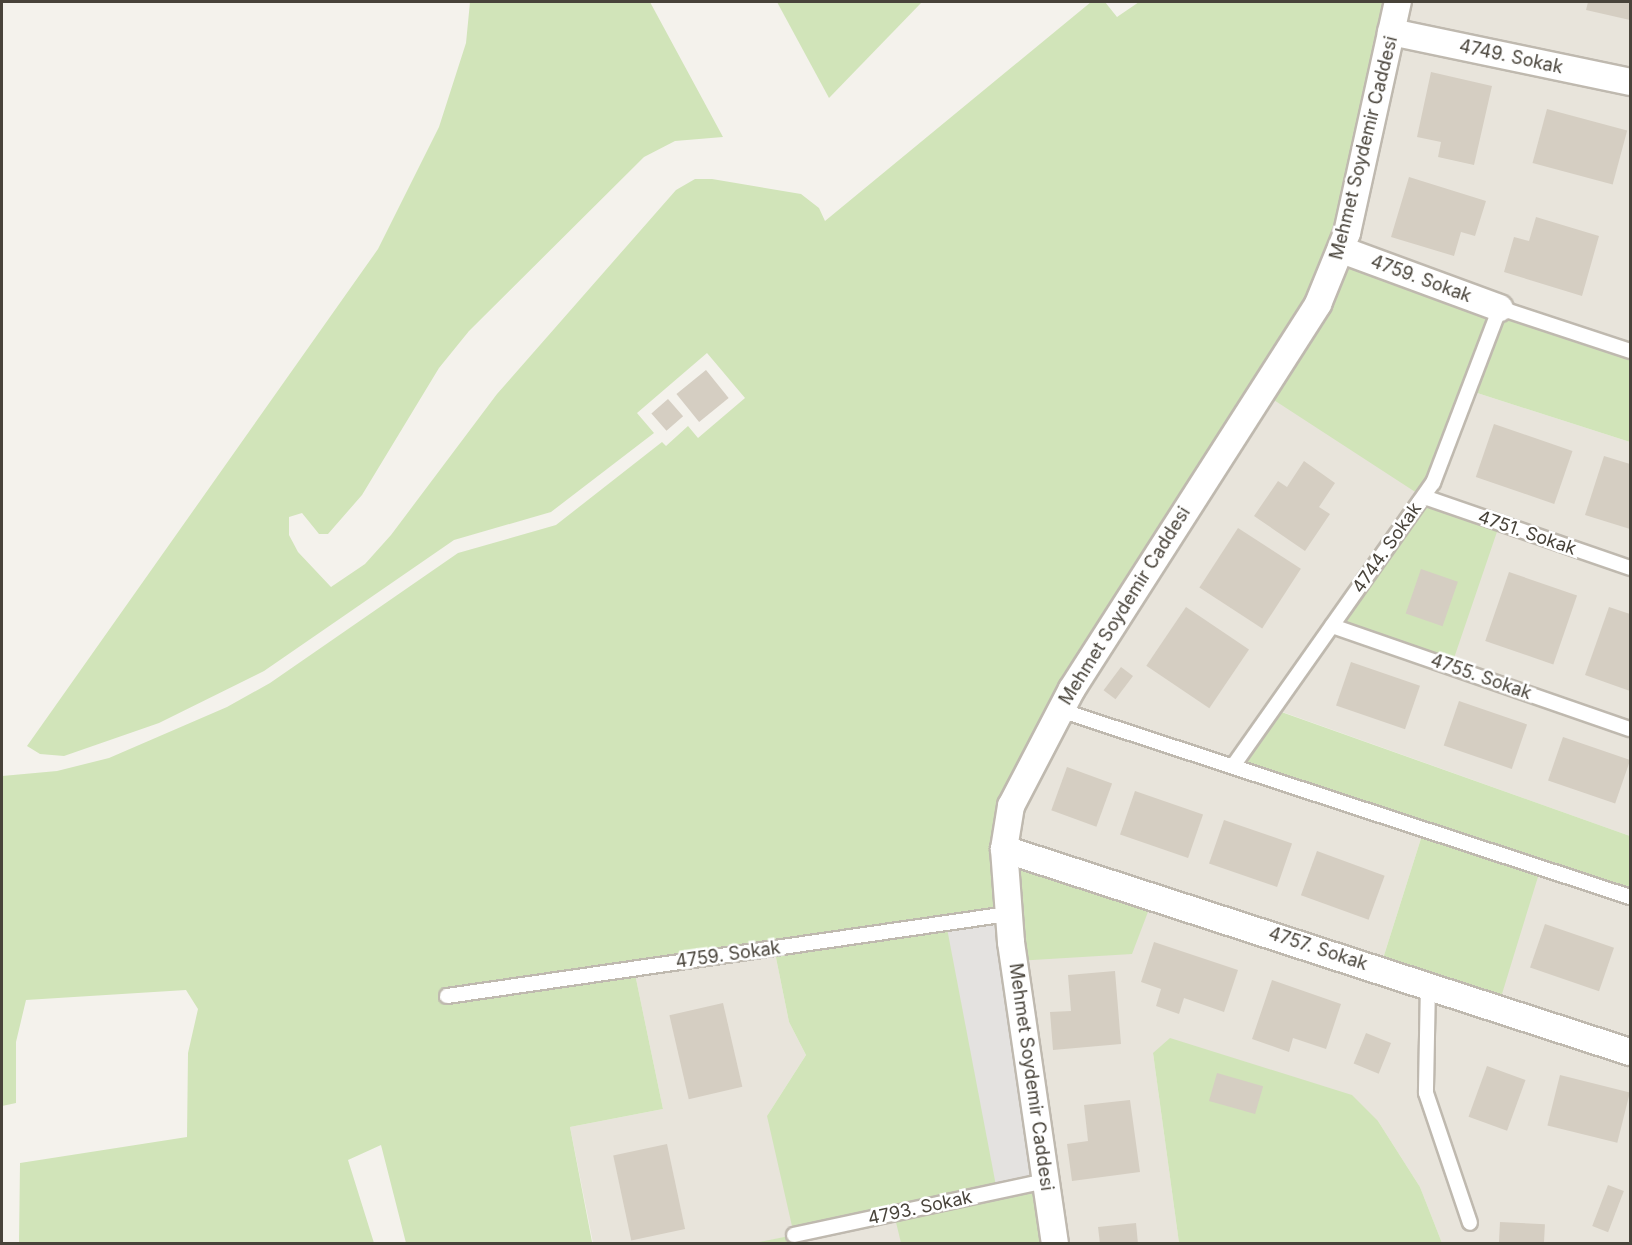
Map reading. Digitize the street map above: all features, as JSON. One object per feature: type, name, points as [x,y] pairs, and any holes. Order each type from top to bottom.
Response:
[{"type":"street","name":"Mehmet Soydemir Caddesi","points":[[1055,1244],[1008,914],[1005,849],[1015,791],[1060,710],[1306,326],[1341,250],[1398,2]]},
{"type":"street","name":"4749. Sokak","points":[[1392,32],[1630,82]]},
{"type":"street","name":"4759. Sokak","points":[[1341,250],[1500,308]]},
{"type":"street","name":"4757. Sokak","points":[[1005,849],[1428,984],[1630,1052]]},
{"type":"lane","points":[[1500,308],[1630,351]]},
{"type":"lane","name":"4744. Sokak","points":[[1233,766],[1424,497],[1451,446],[1500,308]]},
{"type":"lane","name":"4751. Sokak","points":[[1424,497],[1630,568]]},
{"type":"lane","name":"4755. Sokak","points":[[1332,626],[1630,729]]},
{"type":"lane","points":[[1060,710],[1630,897]]},
{"type":"lane","name":"4759. Sokak","points":[[447,996],[1008,914]]},
{"type":"lane","points":[[1428,984],[1426,1093],[1470,1223]]},
{"type":"lane","name":"4793. Sokak","points":[[794,1235],[1046,1181]]},
{"type":"shaded area","points":[[1398,2],[1630,2],[1630,351],[1342,250]]},
{"type":"shaded area","points":[[1471,391],[1630,442],[1630,836],[1274,709],[1424,829],[1380,968],[1541,867],[1630,897],[1630,1243],[1442,1243],[1420,1187],[1378,1121],[1153,1053],[1179,1243],[795,1244],[794,1235],[754,1244],[593,1243],[570,1127],[663,1109],[634,969],[774,948],[789,1022],[806,1055],[767,1116],[1007,822],[1263,392]]},
{"type":"shaded area","points":[[1008,914],[1046,1181],[997,1191],[946,923]]},
{"type":"green space","points":[[470,2],[650,2],[723,137],[675,141],[644,157],[469,331],[439,368],[362,495],[328,534],[319,534],[302,513],[289,517],[289,535],[298,552],[331,587],[365,564],[391,535],[497,394],[676,190],[695,179],[712,179],[801,194],[819,208],[825,221],[1091,2],[1105,2],[1117,17],[1139,2],[1398,2],[1342,250],[1630,351],[1630,442],[1471,391],[1424,497],[1500,523],[1451,667],[1332,626],[1423,497],[1263,393],[1072,689],[1005,848],[1154,896],[1132,954],[1014,961],[1055,1243],[901,1243],[894,1214],[794,1235],[767,1116],[806,1055],[789,1022],[774,948],[634,969],[663,1109],[570,1127],[592,1242],[406,1243],[381,1145],[348,1160],[374,1243],[19,1243],[20,1163],[187,1137],[188,1053],[198,1009],[186,990],[26,1000],[16,1042],[16,1103],[2,1106],[2,776],[57,771],[109,758],[227,707],[270,683],[458,553],[556,525],[662,442],[666,446],[688,426],[698,438],[745,398],[707,353],[637,413],[654,433],[551,512],[454,540],[264,671],[159,723],[64,756],[40,754],[27,746],[378,249],[439,127],[466,43]]},
{"type":"green space","points":[[777,2],[922,2],[829,98]]},
{"type":"green space","points":[[1273,709],[1630,836],[1630,897],[1541,867],[1498,1007],[1380,968],[1424,829],[1233,766]]},
{"type":"green space","points":[[1170,1038],[1352,1095],[1378,1121],[1420,1187],[1442,1243],[1179,1243],[1153,1053]]},
{"type":"green space","points":[[794,1235],[795,1243],[754,1243]]},
{"type":"building","points":[[1588,2],[1630,2],[1630,20],[1586,10]]},
{"type":"building","points":[[1431,72],[1492,86],[1474,165],[1438,157],[1441,142],[1417,137]]},
{"type":"building","points":[[1547,109],[1627,130],[1613,185],[1533,163]]},
{"type":"building","points":[[1409,177],[1486,201],[1475,236],[1461,232],[1454,256],[1391,237]]},
{"type":"building","points":[[1536,217],[1599,236],[1582,296],[1504,272],[1514,237],[1529,241]]},
{"type":"building","points":[[706,370],[729,398],[699,422],[676,394]]},
{"type":"building","points":[[668,399],[683,416],[666,431],[651,413]]},
{"type":"building","points":[[1494,424],[1572,451],[1554,504],[1476,477]]},
{"type":"building","points":[[1604,456],[1630,464],[1630,529],[1585,515]]},
{"type":"building","points":[[1304,461],[1335,483],[1319,507],[1330,514],[1305,551],[1254,516],[1278,481],[1287,487]]},
{"type":"building","points":[[1238,528],[1301,569],[1262,628],[1199,588]]},
{"type":"building","points":[[1421,569],[1458,582],[1443,626],[1406,613]]},
{"type":"building","points":[[1509,572],[1577,595],[1553,664],[1485,641]]},
{"type":"building","points":[[1186,607],[1249,649],[1209,708],[1146,666]]},
{"type":"building","points":[[1609,607],[1630,614],[1630,691],[1585,675]]},
{"type":"building","points":[[1351,662],[1420,686],[1405,729],[1336,705]]},
{"type":"building","points":[[1121,667],[1133,676],[1116,699],[1104,690]]},
{"type":"building","points":[[1459,701],[1527,724],[1512,769],[1444,745]]},
{"type":"building","points":[[1563,737],[1630,760],[1615,804],[1548,780]]},
{"type":"building","points":[[1067,767],[1112,783],[1096,827],[1051,810]]},
{"type":"building","points":[[1135,791],[1203,814],[1188,858],[1120,834]]},
{"type":"building","points":[[1224,820],[1292,843],[1277,887],[1209,863]]},
{"type":"building","points":[[1317,851],[1385,876],[1369,920],[1301,895]]},
{"type":"building","points":[[1545,924],[1614,948],[1599,991],[1530,967]]},
{"type":"building","points":[[1154,942],[1238,970],[1224,1012],[1184,998],[1179,1014],[1156,1006],[1161,989],[1141,982]]},
{"type":"building","points":[[1115,971],[1121,1044],[1053,1050],[1050,1012],[1071,1011],[1068,975]]},
{"type":"building","points":[[1272,980],[1341,1004],[1326,1049],[1293,1038],[1289,1052],[1252,1039]]},
{"type":"building","points":[[723,1003],[742,1087],[689,1099],[669,1015]]},
{"type":"building","points":[[1366,1033],[1391,1043],[1379,1074],[1354,1064]]},
{"type":"building","points":[[1487,1066],[1526,1080],[1507,1131],[1469,1117]]},
{"type":"building","points":[[1217,1073],[1263,1086],[1255,1114],[1209,1101]]},
{"type":"building","points":[[1560,1075],[1630,1092],[1617,1143],[1547,1125]]},
{"type":"building","points":[[1130,1100],[1140,1172],[1072,1181],[1067,1144],[1088,1141],[1084,1105]]},
{"type":"building","points":[[667,1144],[685,1229],[631,1241],[613,1155]]},
{"type":"building","points":[[1608,1185],[1624,1191],[1608,1232],[1592,1226]]},
{"type":"building","points":[[1500,1222],[1545,1224],[1544,1244],[1499,1244]]},
{"type":"building","points":[[1136,1223],[1138,1244],[1100,1244],[1098,1227]]}]
